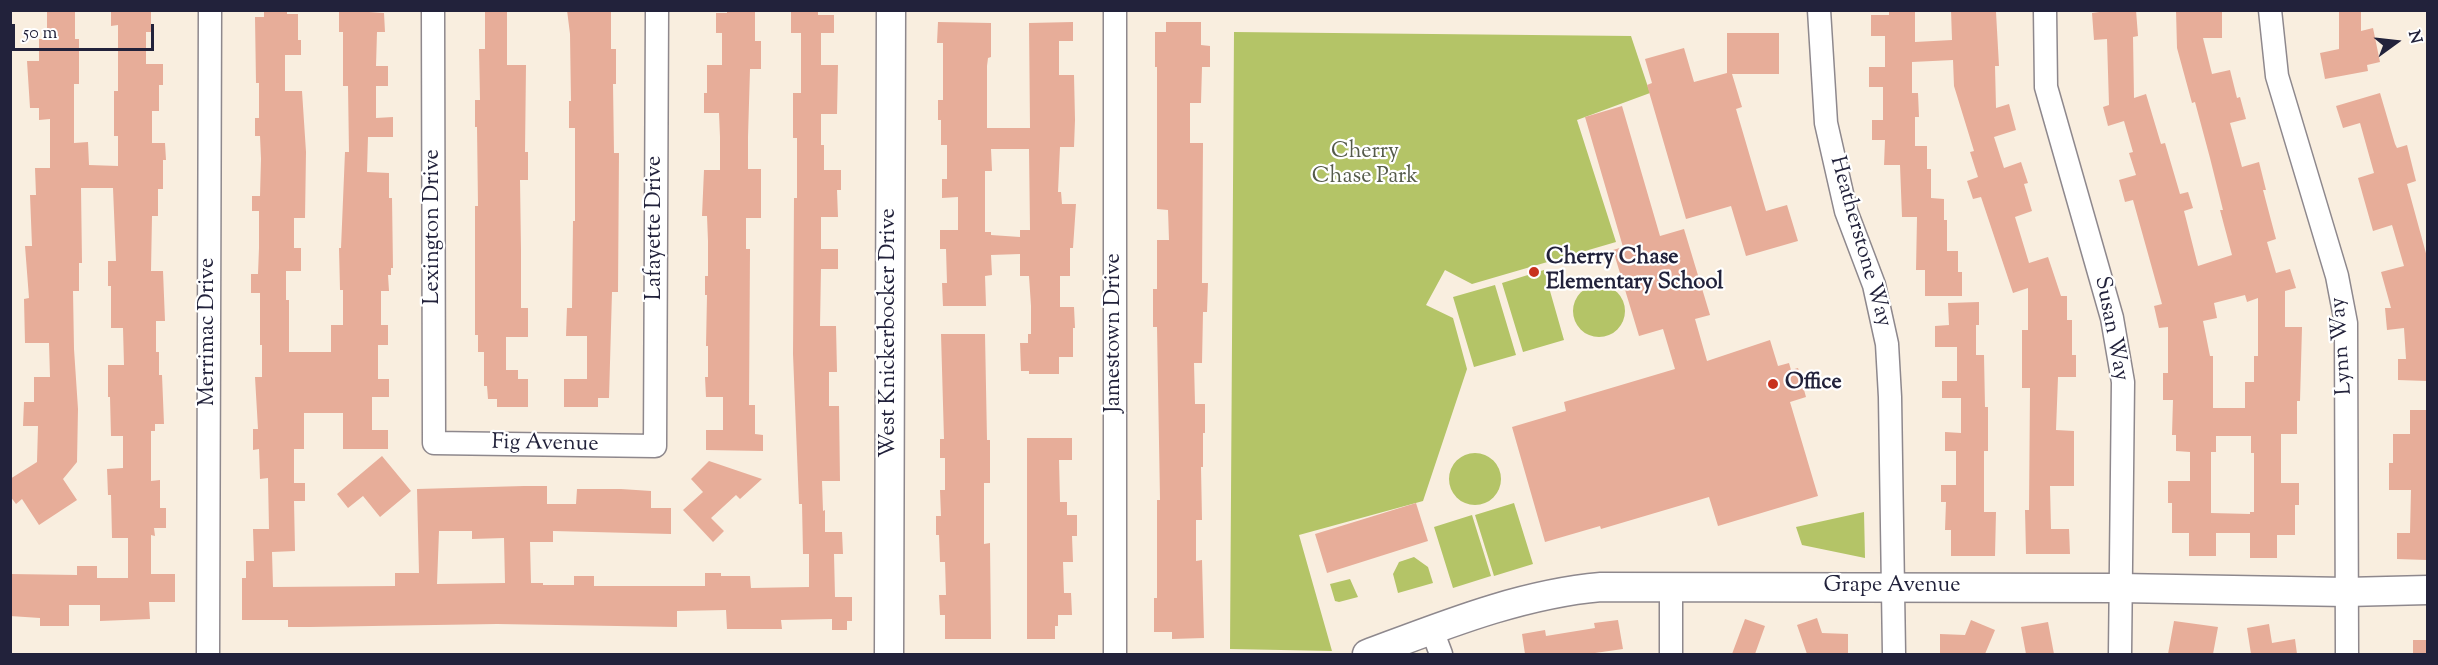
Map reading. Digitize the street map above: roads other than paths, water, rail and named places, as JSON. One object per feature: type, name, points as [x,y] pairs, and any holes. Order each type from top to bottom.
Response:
[{"type":"street","name":"Merrimac Drive","points":[[207,654],[210,10]]},
{"type":"street","name":"Lexington Drive","points":[[433,10],[435,443]]},
{"type":"street","name":"Lafayette Drive","points":[[656,446],[657,10]]},
{"type":"street","name":"West Knickerbocker Drive","points":[[889,654],[891,10]]},
{"type":"street","name":"Jamestown Drive","points":[[1115,10],[1115,654]]},
{"type":"street","name":"Heatherstone Way","points":[[1819,10],[1826,123],[1846,211],[1874,285],[1887,344],[1894,654]]},
{"type":"street","name":"Susan Way","points":[[2045,10],[2046,87],[2112,318],[2123,382],[2120,654]]},
{"type":"street","name":"Lynn Way","points":[[2270,10],[2277,76],[2337,276],[2346,323],[2347,654]]},
{"type":"street","name":"Fig Avenue","points":[[435,443],[656,446]]},
{"type":"street","name":"Grape Avenue","points":[[1367,654],[1437,642],[1563,590],[1601,587],[1894,586],[2346,592],[2427,590]]},
{"type":"street","points":[[1671,587],[1671,654]]},
{"type":"place","name":"Cherry Chase Elementary School","points":[[1534,272]]},
{"type":"place","name":"Office","points":[[1773,384]]},
{"type":"park label","name":"Cherry Chase Park","points":[[1365,166]]}]
